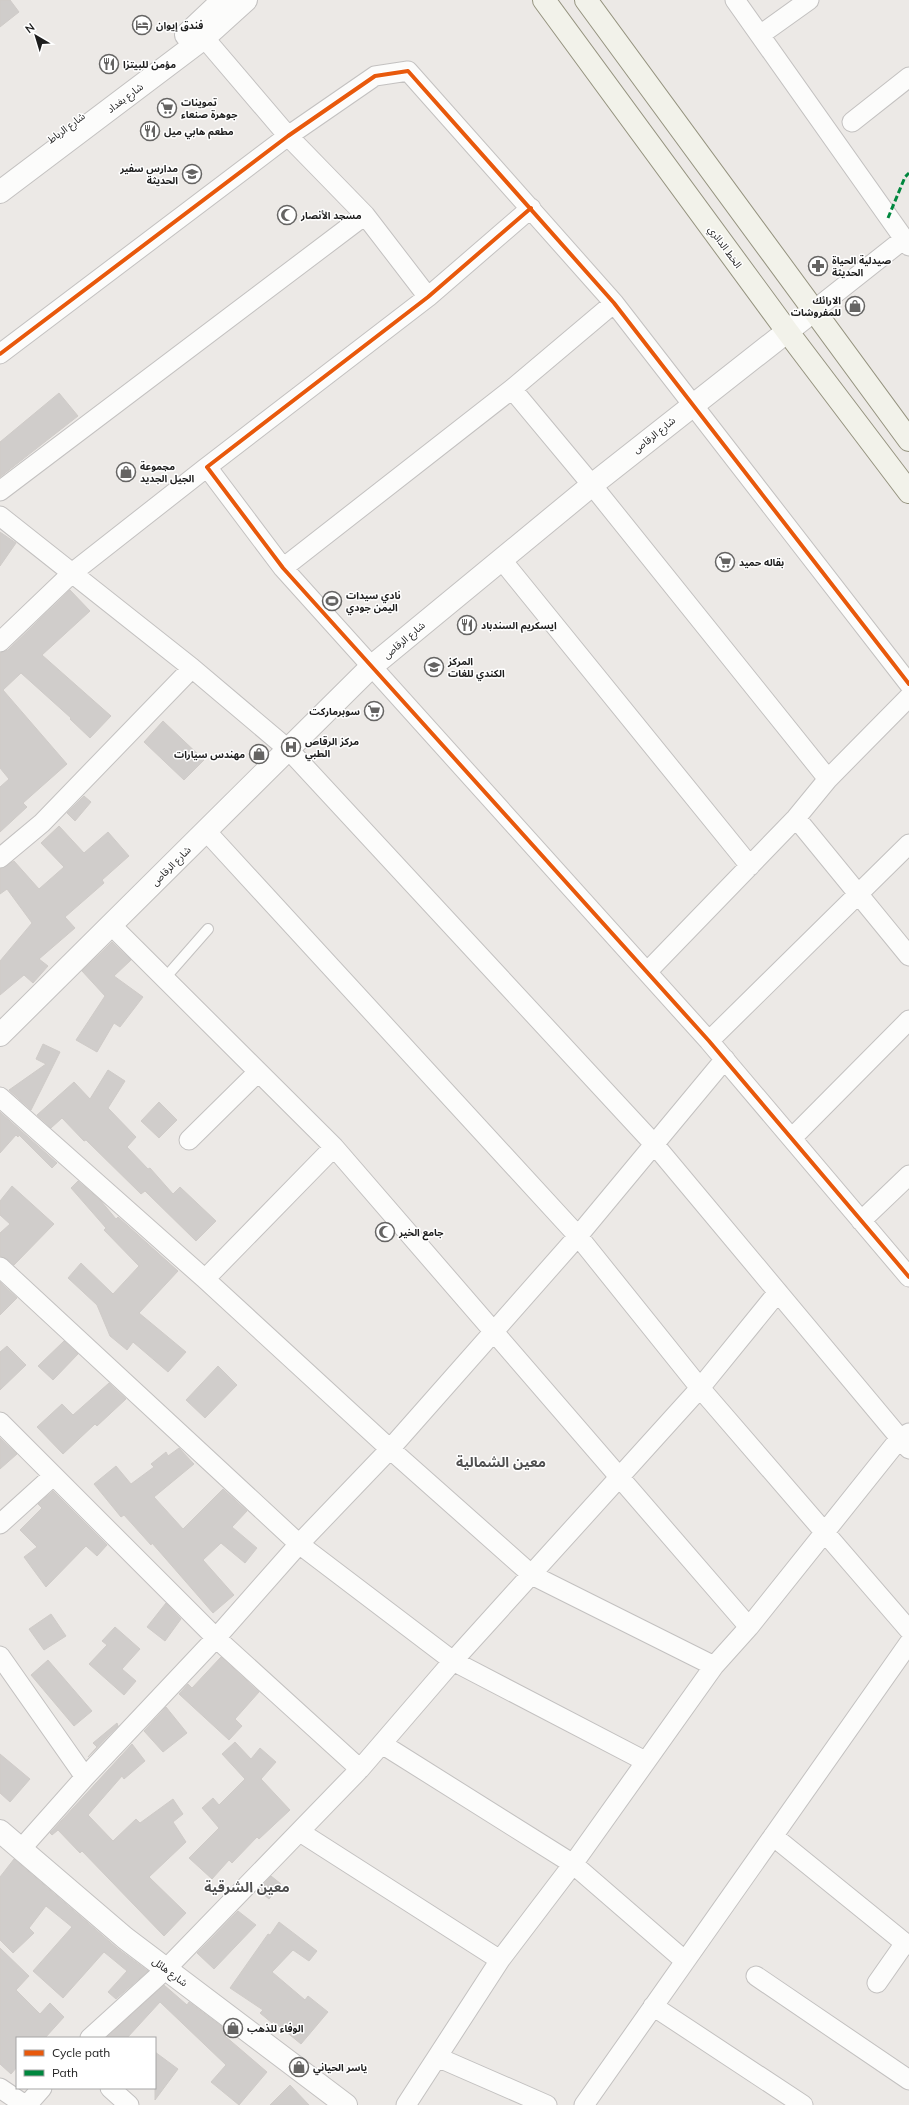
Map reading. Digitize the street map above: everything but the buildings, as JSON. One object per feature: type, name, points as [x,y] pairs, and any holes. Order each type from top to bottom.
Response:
[{"type":"main road","name":"الخط الدائري","points":[[544,0],[787,331],[909,492]]},
{"type":"main road","points":[[586,0],[909,440]]},
{"type":"street","name":"شارع بغداد","points":[[0,192],[200,33],[246,0]]},
{"type":"street","points":[[735,0],[906,243],[813,311]]},
{"type":"street","points":[[760,35],[808,0]]},
{"type":"street","name":"شارع الرباط","points":[[0,178],[150,64],[200,33],[212,4]]},
{"type":"street","points":[[200,33],[288,136],[365,215],[428,297]]},
{"type":"street","points":[[0,354],[288,136],[375,76],[408,71],[614,303],[909,684]]},
{"type":"street","points":[[852,122],[909,77]]},
{"type":"street","points":[[0,642],[72,573],[428,297],[531,208]]},
{"type":"street","points":[[0,492],[365,215]]},
{"type":"street","points":[[283,568],[512,388],[614,303]]},
{"type":"street","name":"شارع الرقاص","points":[[0,1035],[372,667],[592,485],[813,311]]},
{"type":"street","points":[[512,388],[592,485],[828,779]]},
{"type":"street","points":[[207,467],[283,568],[725,1059],[909,1277]]},
{"type":"street","points":[[0,516],[192,668],[289,750],[654,1144],[778,1292],[906,1440],[825,1533],[749,1627],[714,1666],[573,1864],[500,1960],[406,2105]]},
{"type":"street","points":[[501,559],[750,866]]},
{"type":"street","points":[[0,858],[42,823],[192,668]]},
{"type":"street","points":[[647,972],[796,818],[828,779],[906,708]]},
{"type":"street","points":[[796,818],[909,956]]},
{"type":"street","points":[[206,831],[578,1236],[700,1388],[909,1630]]},
{"type":"street","points":[[709,1041],[859,895],[909,844]]},
{"type":"street","points":[[111,925],[334,1147],[749,1627]]},
{"type":"street","points":[[792,1138],[909,1020]]},
{"type":"street","points":[[21,1849],[85,1777],[216,1638],[299,1544],[390,1450],[578,1236],[725,1059]]},
{"type":"street","points":[[189,1140],[258,1072]]},
{"type":"street","points":[[0,1097],[205,1279],[390,1450],[532,1575],[714,1666]]},
{"type":"street","points":[[205,1279],[334,1147]]},
{"type":"street","points":[[861,1220],[909,1175]]},
{"type":"street","points":[[0,1267],[299,1544],[453,1661],[646,1761]]},
{"type":"street","points":[[91,2037],[166,1969],[360,1769],[453,1661],[700,1388],[778,1292]]},
{"type":"street","points":[[0,1422],[216,1638],[360,1769]]},
{"type":"street","points":[[0,1524],[53,1476]]},
{"type":"street","points":[[584,2105],[909,1643]]},
{"type":"street","points":[[0,1656],[85,1777]]},
{"type":"street","points":[[382,1744],[573,1864],[685,1961]]},
{"type":"street","name":"شارع هائل","points":[[0,1831],[126,1938],[346,2105]]},
{"type":"street","points":[[300,1832],[500,1960]]},
{"type":"street","points":[[773,1836],[907,1944],[877,1983]]},
{"type":"street","points":[[756,1976],[909,2080]]},
{"type":"street","points":[[653,2006],[803,2105]]},
{"type":"street","points":[[437,2057],[547,2105]]},
{"type":"street","points":[[0,2088],[26,2105],[41,2089]]},
{"type":"street","points":[[111,2089],[130,2105]]},
{"type":"lane","points":[[165,978],[208,929]]},
{"type":"marked path","points":[[888,218],[905,177],[909,173]]},
{"type":"cycle path","points":[[0,354],[288,136],[375,76],[408,71],[614,303],[909,684]]},
{"type":"cycle path","points":[[531,208],[428,297],[207,467],[283,568],[709,1041],[909,1277]]},
{"type":"place","name":"فندق إيوان","points":[[142,25]]},
{"type":"place","name":"مؤمن للبيتزا","points":[[109,64]]},
{"type":"place","name":"تموينات جوهرة صنعاء","points":[[167,108]]},
{"type":"place","name":"مطعم هابي ميل","points":[[150,131]]},
{"type":"place","name":"مدارس سفير الحديثة","points":[[192,174]]},
{"type":"place","name":"مسجد الأنصار","points":[[287,215]]},
{"type":"place","name":"صيدلية الحياة الحديثة","points":[[818,266]]},
{"type":"place","name":"الارائك للمفروشات","points":[[855,306]]},
{"type":"place","name":"مجموعة الجيل الجديد","points":[[126,472]]},
{"type":"place","name":"بقاله حميد","points":[[725,562]]},
{"type":"place","name":"نادي سيدات اليمن جودي","points":[[332,601]]},
{"type":"place","name":"ايسكريم السندباد","points":[[467,625]]},
{"type":"place","name":"المركز الكندي للغات","points":[[434,667]]},
{"type":"place","name":"سوبرماركت","points":[[374,711]]},
{"type":"place","name":"مركز الرقاص الطبي","points":[[291,747]]},
{"type":"place","name":"مهندس سيارات","points":[[259,754]]},
{"type":"place","name":"جامع الخير","points":[[385,1232]]},
{"type":"place","name":"الوفاء للذهب","points":[[233,2028]]},
{"type":"place","name":"ياسر الحياني","points":[[299,2067]]},
{"type":"district","name":"معين الشمالية","points":[[501,1462]]},
{"type":"district","name":"معين الشرقية","points":[[247,1887]]}]
